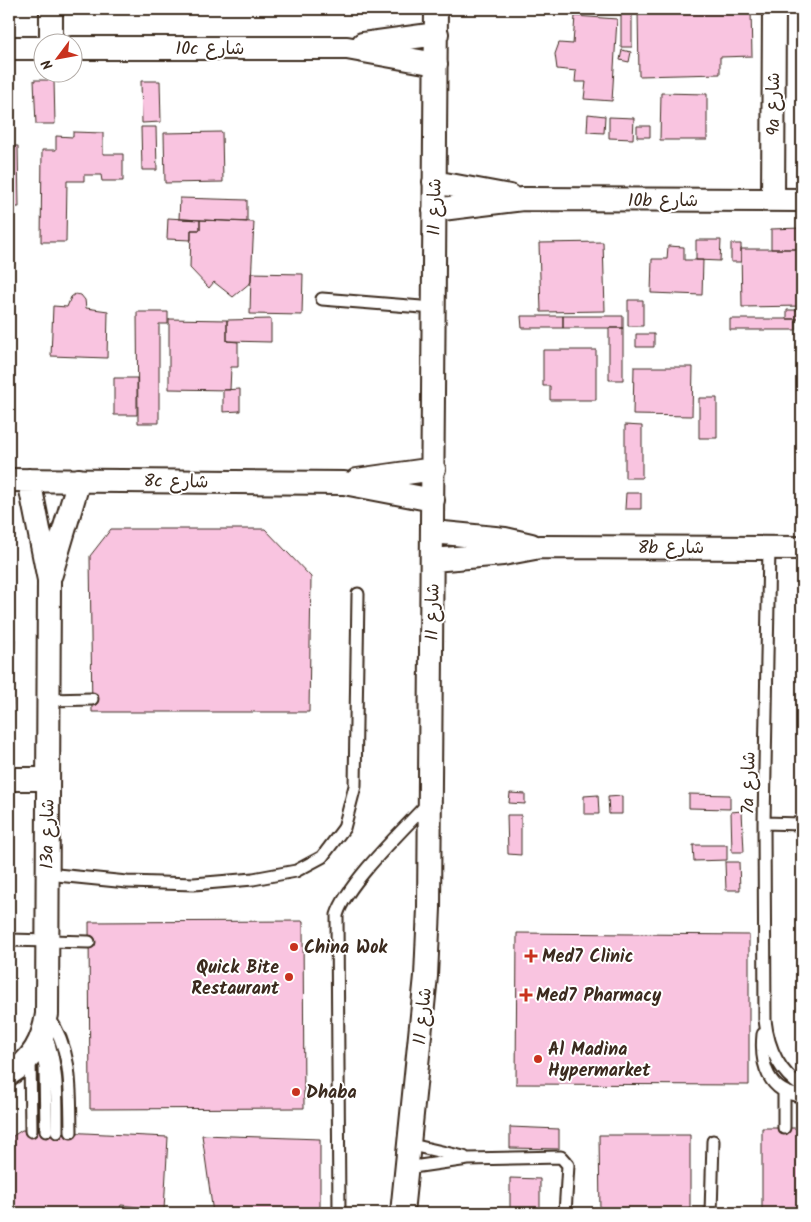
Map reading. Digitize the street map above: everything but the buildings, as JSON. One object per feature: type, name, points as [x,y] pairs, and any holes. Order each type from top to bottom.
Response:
[{"type":"street","points":[[51,32],[52,9]]},
{"type":"street","name":"شارع 11","points":[[402,1213],[426,976],[434,469],[436,9]]},
{"type":"street","name":"9a شارع","points":[[773,200],[774,9]]},
{"type":"street","name":"10c شارع","points":[[82,48],[347,48],[436,34]]},
{"type":"street","points":[[9,48],[32,48]]},
{"type":"street","name":"10c شارع","points":[[347,48],[436,64]]},
{"type":"street","name":"10b شارع","points":[[434,182],[523,199]]},
{"type":"street","name":"10b شارع","points":[[434,210],[523,199],[802,200]]},
{"type":"street","name":"8c شارع","points":[[344,483],[378,476],[434,469]]},
{"type":"street","name":"8c شارع","points":[[19,480],[344,483],[433,500]]},
{"type":"street","name":"13a شارع","points":[[19,480],[49,580]]},
{"type":"street","name":"13a شارع","points":[[40,1037],[48,941],[49,580],[79,480]]},
{"type":"street","name":"8b شارع","points":[[433,532],[505,539],[540,547]]},
{"type":"street","name":"8b شارع","points":[[433,560],[503,554],[540,547],[802,548]]},
{"type":"street","points":[[9,779],[48,779]]},
{"type":"street","points":[[9,1074],[40,1037]]},
{"type":"lane","points":[[322,298],[434,308]]},
{"type":"lane","name":"7a شارع","points":[[769,548],[764,823],[765,1020],[762,1050],[763,1063],[771,1080],[784,1092]]},
{"type":"lane","points":[[47,874],[127,882],[194,884],[253,879],[296,871],[322,857],[344,828],[355,786],[358,594]]},
{"type":"lane","points":[[49,700],[92,699]]},
{"type":"lane","points":[[339,1213],[337,915],[340,905],[351,888],[430,801]]},
{"type":"lane","points":[[764,823],[802,824]]},
{"type":"lane","points":[[9,940],[89,942]]},
{"type":"lane","name":"7a شارع","points":[[765,1020],[768,1041],[777,1061],[786,1073],[802,1087]]},
{"type":"lane","points":[[40,1037],[57,1028],[68,1060],[70,1132]]},
{"type":"lane","points":[[30,1131],[40,1037]]},
{"type":"lane","points":[[40,1037],[51,1046],[57,1078],[52,1131]]},
{"type":"lane","points":[[784,1128],[784,1092],[802,1096]]},
{"type":"lane","points":[[711,1213],[713,1141]]},
{"type":"lane","points":[[408,1144],[468,1159]]},
{"type":"lane","points":[[406,1168],[468,1159],[556,1156],[565,1159],[568,1165],[565,1213]]},
{"type":"place","name":"China Wok","points":[[294,947]]},
{"type":"place","name":"Med7 Clinic","points":[[531,956]]},
{"type":"place","name":"Quick Bite Restaurant","points":[[289,977]]},
{"type":"place","name":"Med7 Pharmacy","points":[[526,995]]},
{"type":"place","name":"Al Madina Hypermarket","points":[[538,1059]]},
{"type":"place","name":"Dhaba","points":[[296,1092]]}]
